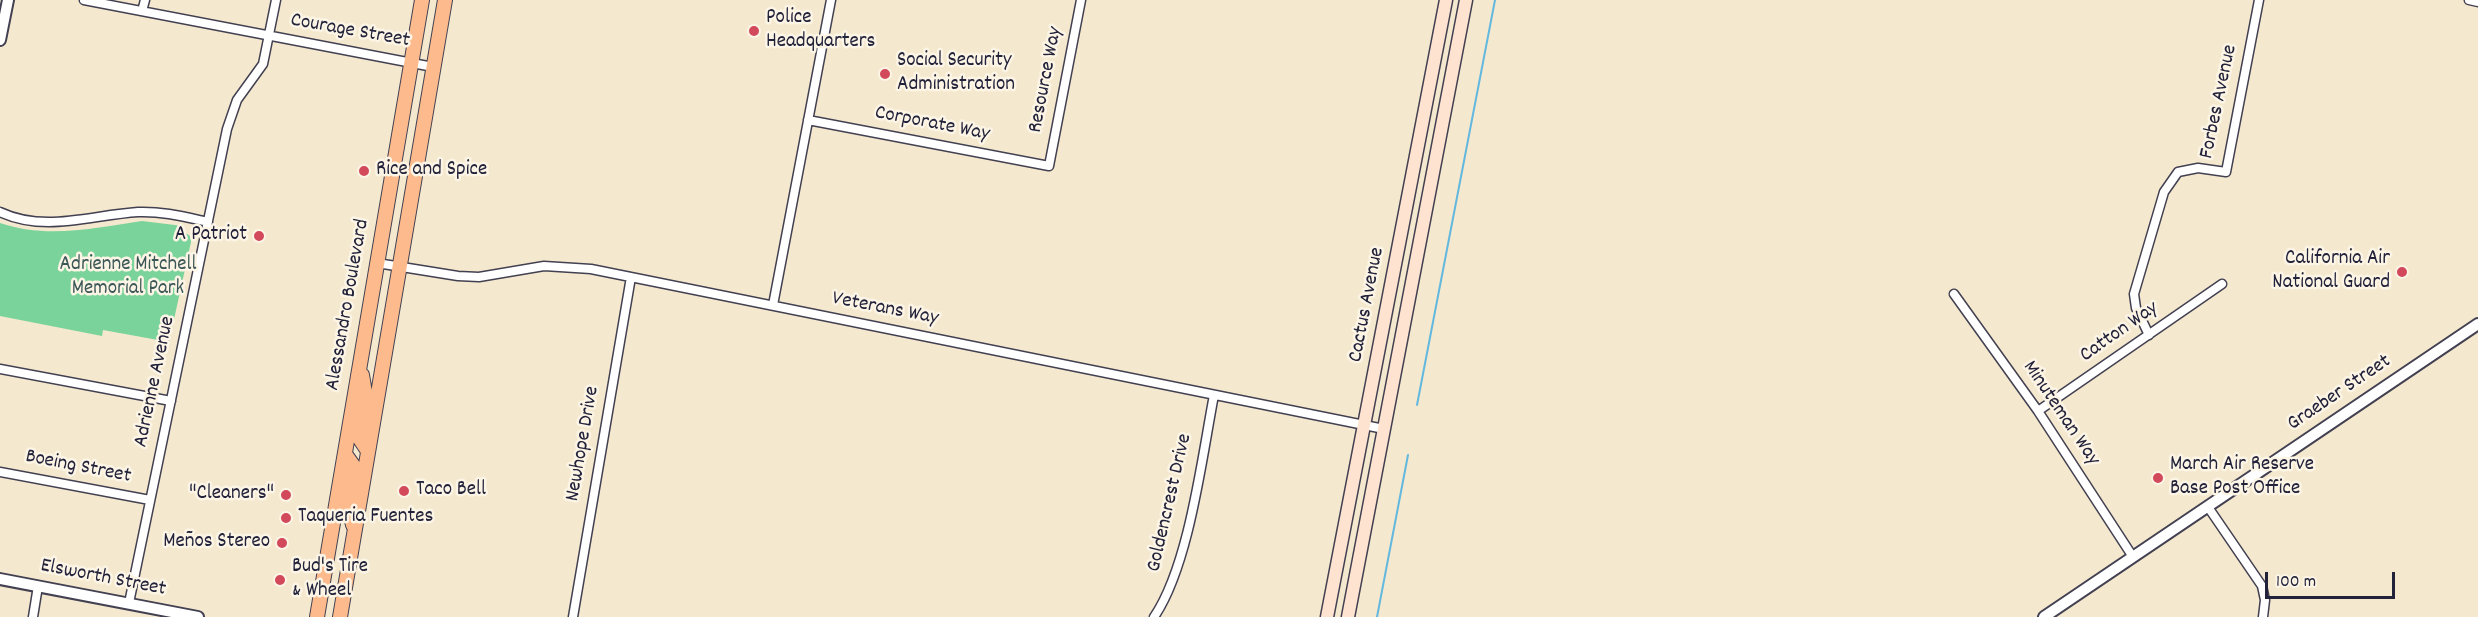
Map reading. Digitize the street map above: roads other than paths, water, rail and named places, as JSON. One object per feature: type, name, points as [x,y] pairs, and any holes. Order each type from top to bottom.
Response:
[{"type":"main road","name":"Alessandro Boulevard","points":[[316,617],[422,0]]},
{"type":"main road","name":"Alessandro Boulevard","points":[[340,617],[445,0]]},
{"type":"main road","name":"Cactus Avenue","points":[[1327,617],[1446,0]]},
{"type":"main road","name":"Cactus Avenue","points":[[1348,617],[1466,0]]},
{"type":"main road","points":[[360,361],[366,399],[360,439],[369,451]]},
{"type":"main road","points":[[345,454],[355,468],[349,507],[354,533]]},
{"type":"street","points":[[0,40],[8,0]]},
{"type":"street","name":"Courage Street","points":[[84,0],[434,67]]},
{"type":"street","points":[[142,11],[145,0]]},
{"type":"street","name":"Adrienne Avenue","points":[[129,603],[232,113],[244,88],[263,64],[276,0]]},
{"type":"street","points":[[773,305],[831,0]]},
{"type":"street","name":"Resource Way","points":[[1049,166],[1081,0]]},
{"type":"street","name":"Forbes Avenue","points":[[2149,335],[2136,308],[2134,294],[2164,192],[2178,172],[2199,168],[2226,172],[2259,0]]},
{"type":"street","points":[[2469,0],[2478,2]]},
{"type":"street","name":"Corporate Way","points":[[808,120],[1049,166]]},
{"type":"street","points":[[0,212],[28,221],[48,224],[139,212],[164,213],[208,222]]},
{"type":"street","name":"Veterans Way","points":[[377,263],[458,276],[480,277],[544,266],[564,265],[1384,429]]},
{"type":"street","name":"Newhope Drive","points":[[573,617],[630,277]]},
{"type":"street","name":"Catton Way","points":[[2038,411],[2222,284]]},
{"type":"street","name":"Minuteman Way","points":[[1954,294],[2038,411],[2133,557]]},
{"type":"street","name":"Graeber Street","points":[[2044,617],[2478,324]]},
{"type":"street","points":[[0,369],[171,401]]},
{"type":"street","name":"Goldencrest Drive","points":[[1154,617],[1173,580],[1182,547],[1214,395]]},
{"type":"street","name":"Boeing Street","points":[[0,472],[150,500]]},
{"type":"street","points":[[2208,507],[2262,586],[2265,600],[2263,617]]},
{"type":"street","name":"Elsworth Street","points":[[0,579],[198,617]]},
{"type":"street","points":[[33,617],[38,586]]},
{"type":"waterway","points":[[1417,405],[1495,0]]},
{"type":"waterway","points":[[1377,617],[1408,455]]},
{"type":"place","name":"Police Headquarters","points":[[754,31]]},
{"type":"place","name":"Social Security Administration","points":[[885,74]]},
{"type":"place","name":"Rice and Spice","points":[[364,171]]},
{"type":"place","name":"A Patriot","points":[[259,236]]},
{"type":"place","name":"California Air National Guard","points":[[2402,272]]},
{"type":"place","name":"March Air Reserve Base Post Office","points":[[2158,478]]},
{"type":"place","name":"Taco Bell","points":[[404,491]]},
{"type":"place","name":"\"Cleaners\"","points":[[286,495]]},
{"type":"place","name":"Taqueria Fuentes","points":[[286,518]]},
{"type":"place","name":"Meños Stereo","points":[[282,543]]},
{"type":"place","name":"Bud's Tire & Wheel","points":[[280,580]]},
{"type":"park label","name":"Adrienne Mitchell Memorial Park","points":[[128,278]]}]
